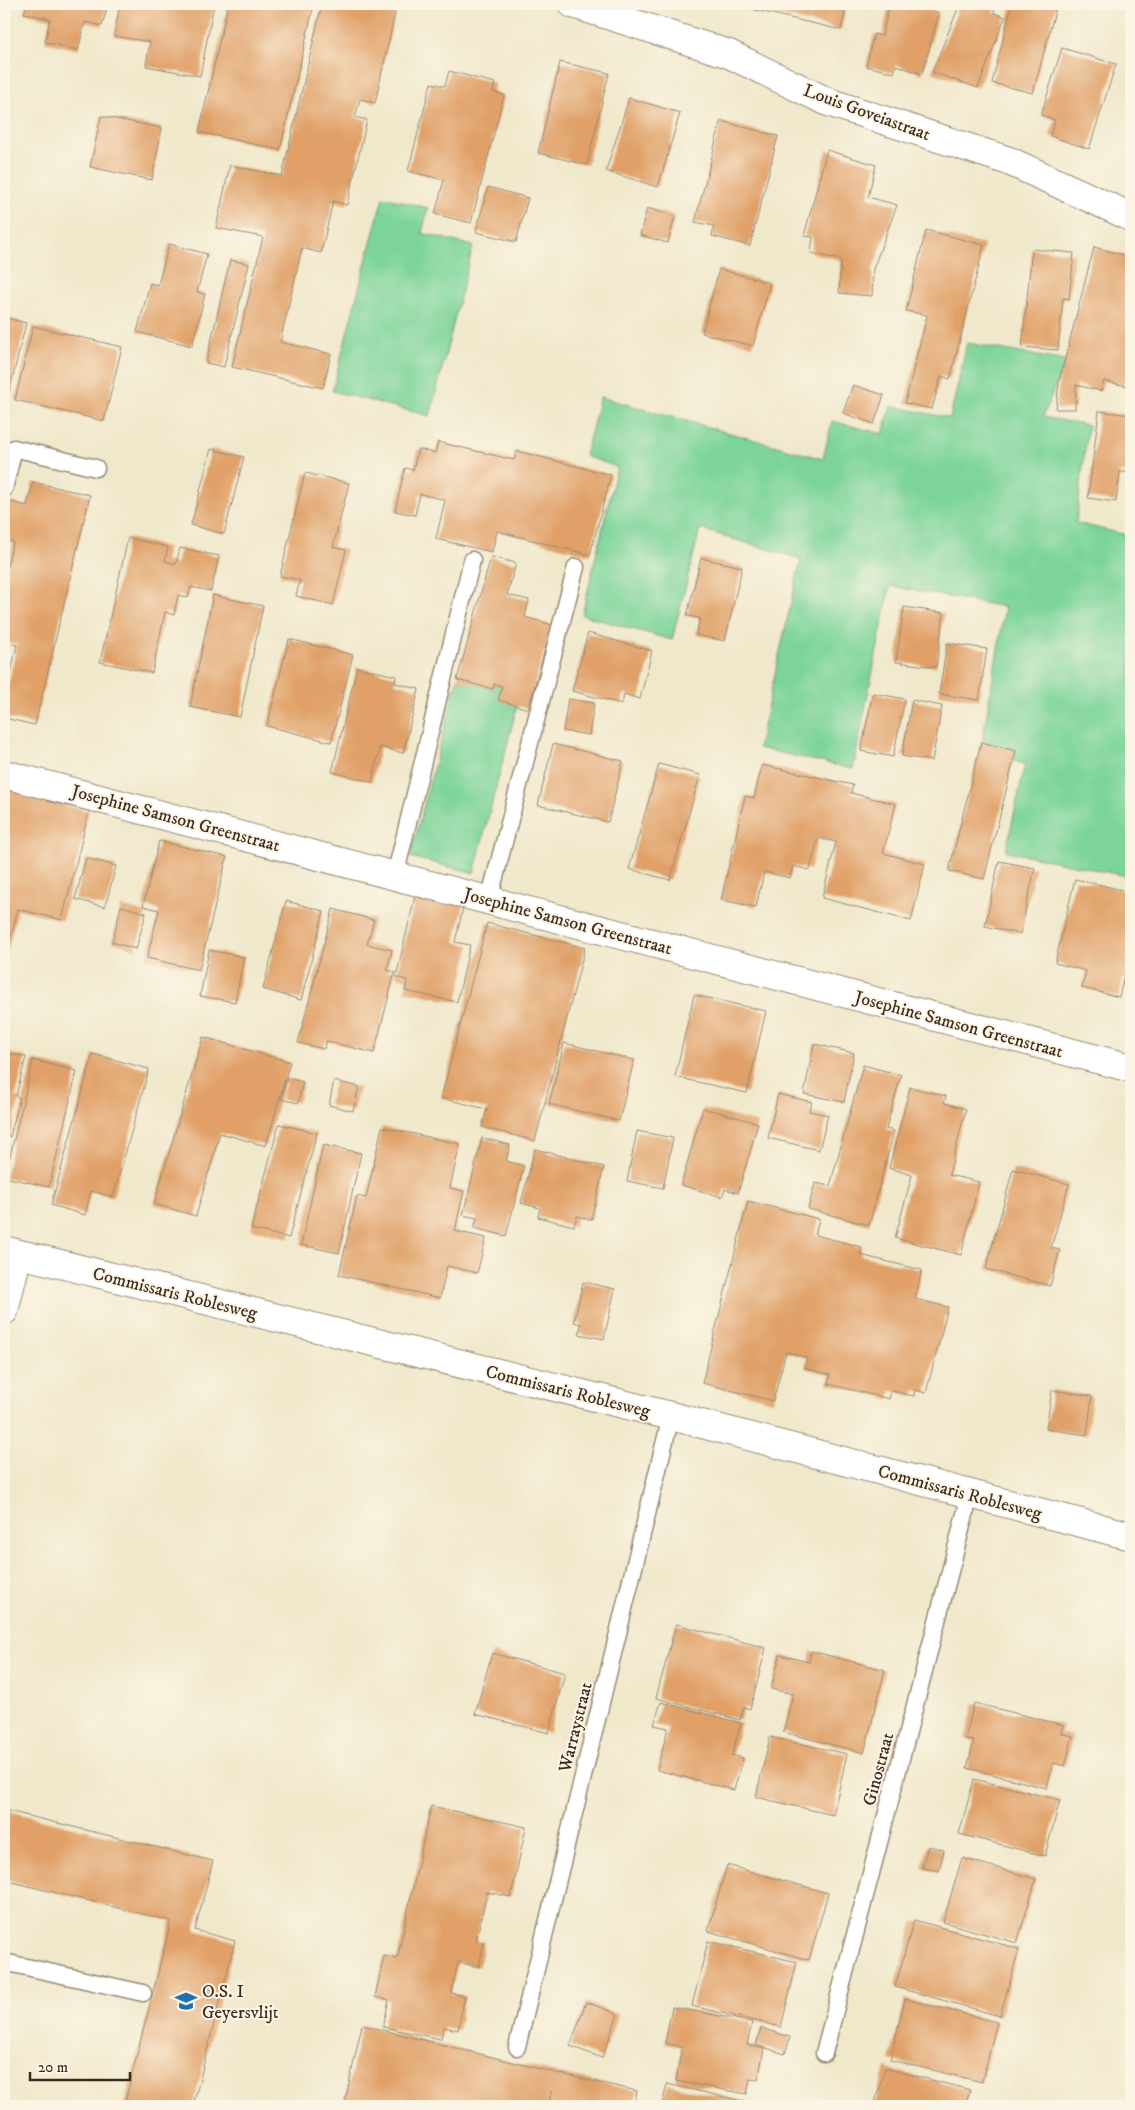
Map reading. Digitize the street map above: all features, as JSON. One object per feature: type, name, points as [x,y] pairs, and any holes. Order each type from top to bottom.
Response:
[{"type":"street","name":"Louis Goveiastraat","points":[[573,4],[729,54],[828,102],[1009,162],[1131,217]]},
{"type":"street","name":"Josephine Samson Greenstraat","points":[[4,774],[1131,1068]]},
{"type":"street","points":[[4,1311],[11,1252]]},
{"type":"street","name":"Commissaris Roblesweg","points":[[11,1252],[671,1416],[1131,1536]]},
{"type":"lane","points":[[4,489],[14,448],[96,468]]},
{"type":"lane","points":[[395,876],[472,560]]},
{"type":"lane","points":[[489,900],[576,567]]},
{"type":"lane","name":"Warraystraat","points":[[517,2047],[671,1416]]},
{"type":"lane","name":"Ginostraat","points":[[824,2053],[970,1494]]},
{"type":"lane","points":[[4,1962],[143,1993]]},
{"type":"green space","points":[[383,197],[428,208],[422,233],[473,246],[430,416],[332,391]]},
{"type":"green space","points":[[967,343],[1065,361],[1043,417],[1088,425],[1076,523],[1131,536],[1131,877],[1006,851],[1025,764],[980,754],[1005,607],[890,586],[853,769],[758,748],[801,559],[700,529],[672,640],[582,615],[617,467],[585,456],[600,397],[823,459],[832,421],[883,434],[891,406],[950,418]]},
{"type":"green space","points":[[457,680],[493,689],[494,684],[502,686],[517,706],[474,873],[410,857]]},
{"type":"building","points":[[27,4],[108,4],[102,26],[85,22],[78,50],[45,42],[50,19],[24,13]]},
{"type":"building","points":[[120,4],[214,4],[200,76],[146,66],[150,42],[114,36]]},
{"type":"building","points":[[228,4],[314,4],[280,150],[199,132]]},
{"type":"building","points":[[322,4],[372,4],[396,9],[375,103],[360,99],[355,117],[367,120],[347,205],[333,201],[321,253],[302,248],[280,342],[331,354],[323,388],[232,367],[263,237],[216,228],[230,165],[282,176]]},
{"type":"building","points":[[748,4],[847,4],[841,30],[747,8]]},
{"type":"building","points":[[889,4],[934,4],[932,11],[939,13],[922,74],[896,65],[894,73],[866,66],[874,34],[882,36]]},
{"type":"building","points":[[960,4],[996,4],[994,13],[1005,17],[978,88],[932,72]]},
{"type":"building","points":[[1012,4],[1057,4],[1033,93],[992,83]]},
{"type":"building","points":[[1062,48],[1116,64],[1089,149],[1050,136],[1055,120],[1041,115]]},
{"type":"building","points":[[560,62],[609,73],[587,165],[538,153]]},
{"type":"building","points":[[449,71],[495,83],[493,92],[504,95],[471,223],[435,214],[444,180],[408,171],[431,83],[445,86]]},
{"type":"building","points":[[629,98],[680,113],[658,187],[606,171]]},
{"type":"building","points":[[101,116],[162,128],[152,180],[90,167]]},
{"type":"building","points":[[721,121],[778,136],[750,246],[712,236],[714,226],[695,222]]},
{"type":"building","points":[[827,150],[876,165],[868,197],[897,205],[873,269],[872,296],[839,293],[841,260],[811,253],[813,237],[804,236]]},
{"type":"building","points":[[488,187],[528,198],[516,242],[476,232]]},
{"type":"building","points":[[647,208],[675,216],[668,243],[640,235]]},
{"type":"building","points":[[926,230],[984,245],[950,379],[941,376],[932,409],[905,403],[927,315],[906,311]]},
{"type":"building","points":[[169,244],[207,254],[197,292],[205,294],[192,346],[137,332],[150,283],[158,285]]},
{"type":"building","points":[[1094,247],[1131,257],[1131,277],[1127,290],[1131,292],[1131,387],[1104,381],[1101,391],[1076,385],[1075,409],[1056,409],[1059,382]]},
{"type":"building","points":[[1032,249],[1074,253],[1069,299],[1063,298],[1058,350],[1022,347]]},
{"type":"building","points":[[230,260],[249,264],[224,367],[206,363]]},
{"type":"building","points":[[719,269],[770,283],[753,346],[702,333]]},
{"type":"building","points":[[4,317],[26,323],[4,413]]},
{"type":"building","points":[[33,326],[122,347],[104,421],[15,400]]},
{"type":"building","points":[[853,385],[884,395],[874,424],[843,413]]},
{"type":"building","points":[[1099,411],[1131,415],[1131,438],[1127,472],[1120,472],[1116,502],[1088,498]]},
{"type":"building","points":[[438,442],[514,460],[517,451],[611,475],[590,555],[497,531],[492,552],[436,539],[445,500],[420,494],[415,515],[395,511],[405,468],[413,470],[418,449],[435,453]]},
{"type":"building","points":[[211,449],[244,457],[224,534],[191,525]]},
{"type":"building","points":[[305,473],[349,483],[333,547],[346,550],[333,605],[296,596],[300,580],[280,576]]},
{"type":"building","points":[[33,482],[90,495],[35,725],[4,718],[4,703],[17,645],[4,642],[4,579],[13,542],[4,540],[4,514],[7,501],[27,506]]},
{"type":"building","points":[[128,538],[168,547],[165,561],[176,564],[180,548],[219,556],[211,591],[191,587],[188,598],[178,595],[174,615],[165,612],[152,673],[100,662]]},
{"type":"building","points":[[491,557],[516,563],[507,595],[529,600],[525,617],[552,625],[528,709],[498,700],[502,686],[494,684],[493,689],[457,680]]},
{"type":"building","points":[[701,558],[742,567],[725,641],[696,635],[700,618],[687,616]]},
{"type":"building","points":[[213,595],[263,606],[240,717],[190,707]]},
{"type":"building","points":[[904,607],[944,613],[936,667],[896,662]]},
{"type":"building","points":[[588,633],[652,651],[640,699],[624,694],[622,704],[572,691]]},
{"type":"building","points":[[289,639],[353,655],[331,742],[267,726]]},
{"type":"building","points":[[947,643],[987,649],[979,700],[939,694]]},
{"type":"building","points":[[357,667],[396,676],[395,683],[419,689],[403,753],[380,747],[372,782],[332,772]]},
{"type":"building","points":[[873,693],[905,699],[893,757],[861,751]]},
{"type":"building","points":[[568,699],[594,703],[589,735],[563,731]]},
{"type":"building","points":[[912,700],[942,706],[932,761],[902,756]]},
{"type":"building","points":[[981,742],[1016,751],[984,879],[949,871]]},
{"type":"building","points":[[553,744],[623,761],[608,822],[538,805]]},
{"type":"building","points":[[659,764],[700,775],[670,880],[629,869]]},
{"type":"building","points":[[762,765],[853,785],[851,793],[896,804],[883,853],[925,864],[911,921],[822,898],[836,842],[818,838],[810,870],[793,866],[790,878],[764,872],[756,907],[721,900],[745,796],[754,798]]},
{"type":"building","points":[[4,784],[48,791],[46,801],[89,811],[62,920],[18,909],[4,965]]},
{"type":"building","points":[[159,841],[227,857],[199,970],[147,958],[159,910],[143,906]]},
{"type":"building","points":[[86,858],[116,866],[105,907],[75,899]]},
{"type":"building","points":[[999,861],[1035,868],[1020,934],[985,926]]},
{"type":"building","points":[[1075,879],[1131,892],[1131,946],[1119,997],[1082,988],[1086,971],[1055,963]]},
{"type":"building","points":[[416,892],[464,903],[455,942],[470,945],[457,1002],[405,991],[407,980],[396,977]]},
{"type":"building","points":[[286,901],[324,911],[301,1000],[263,989]]},
{"type":"building","points":[[121,906],[146,913],[136,949],[112,942]]},
{"type":"building","points":[[333,909],[374,920],[367,944],[392,950],[387,970],[395,972],[374,1053],[326,1041],[324,1049],[298,1043]]},
{"type":"building","points":[[487,923],[585,948],[535,1141],[482,1127],[487,1109],[441,1098]]},
{"type":"building","points":[[209,950],[244,957],[235,1002],[200,996]]},
{"type":"building","points":[[1131,964],[1131,988],[1125,986]]},
{"type":"building","points":[[694,995],[766,1011],[747,1093],[675,1077]]},
{"type":"building","points":[[203,1037],[290,1062],[266,1146],[220,1133],[196,1216],[154,1204]]},
{"type":"building","points":[[564,1043],[634,1060],[619,1121],[549,1104]]},
{"type":"building","points":[[814,1044],[854,1053],[844,1102],[804,1094]]},
{"type":"building","points":[[4,1052],[26,1057],[16,1096],[20,1098],[10,1137],[4,1135]]},
{"type":"building","points":[[93,1054],[149,1069],[113,1197],[91,1191],[85,1215],[51,1205]]},
{"type":"building","points":[[33,1060],[77,1071],[49,1187],[5,1177]]},
{"type":"building","points":[[863,1065],[901,1075],[886,1129],[894,1131],[869,1225],[808,1209],[815,1183],[830,1186]]},
{"type":"building","points":[[287,1078],[303,1082],[298,1103],[281,1099]]},
{"type":"building","points":[[334,1081],[359,1087],[353,1111],[329,1105]]},
{"type":"building","points":[[910,1087],[946,1096],[944,1103],[966,1109],[949,1175],[979,1182],[961,1255],[895,1238],[912,1175],[889,1168]]},
{"type":"building","points":[[778,1094],[812,1102],[809,1111],[828,1115],[819,1150],[768,1138]]},
{"type":"building","points":[[703,1108],[758,1123],[738,1193],[725,1189],[722,1197],[681,1185]]},
{"type":"building","points":[[279,1124],[317,1133],[289,1238],[251,1229]]},
{"type":"building","points":[[382,1127],[460,1144],[450,1188],[464,1191],[455,1231],[486,1238],[477,1273],[447,1266],[440,1298],[339,1275],[357,1196],[366,1198]]},
{"type":"building","points":[[637,1131],[673,1138],[663,1188],[627,1181]]},
{"type":"building","points":[[482,1138],[510,1145],[506,1161],[524,1166],[506,1236],[474,1228],[477,1218],[463,1215]]},
{"type":"building","points":[[323,1145],[361,1153],[339,1253],[301,1245]]},
{"type":"building","points":[[535,1149],[604,1167],[591,1220],[577,1216],[574,1226],[538,1217],[540,1208],[521,1203]]},
{"type":"building","points":[[1013,1169],[1069,1184],[1051,1248],[1060,1250],[1050,1286],[986,1269]]},
{"type":"building","points":[[748,1201],[819,1219],[815,1235],[862,1247],[860,1255],[922,1270],[915,1299],[948,1307],[926,1393],[915,1390],[914,1396],[891,1391],[889,1399],[828,1384],[830,1375],[805,1368],[807,1358],[786,1352],[773,1401],[702,1383]]},
{"type":"building","points":[[583,1282],[615,1289],[604,1339],[579,1334],[581,1324],[574,1322]]},
{"type":"building","points":[[1052,1390],[1092,1396],[1087,1435],[1046,1429]]},
{"type":"building","points":[[676,1624],[766,1648],[750,1709],[744,1707],[740,1720],[656,1698]]},
{"type":"building","points":[[811,1651],[885,1670],[864,1753],[783,1732],[793,1694],[771,1689],[780,1655],[809,1662]]},
{"type":"building","points":[[492,1653],[565,1673],[549,1733],[475,1714]]},
{"type":"building","points":[[661,1702],[741,1723],[732,1755],[743,1758],[734,1790],[657,1770],[668,1728],[654,1725]]},
{"type":"building","points":[[974,1703],[1063,1725],[1061,1733],[1073,1736],[1065,1766],[1053,1763],[1047,1788],[967,1768],[974,1741],[965,1739]]},
{"type":"building","points":[[770,1737],[847,1754],[833,1815],[756,1797]]},
{"type":"building","points":[[974,1779],[1060,1800],[1045,1856],[959,1834]]},
{"type":"building","points":[[431,1806],[526,1827],[511,1897],[487,1892],[476,1941],[484,1942],[479,1967],[458,1962],[451,1993],[465,1996],[458,2030],[444,2027],[441,2039],[383,2027],[389,2000],[375,1997],[384,1956],[397,1959]]},
{"type":"building","points":[[4,1810],[213,1861],[195,1930],[235,1941],[193,2106],[124,2106],[171,1921],[4,1880]]},
{"type":"building","points":[[928,1846],[944,1850],[939,1871],[922,1868]]},
{"type":"building","points":[[962,1858],[1036,1879],[1017,1943],[943,1922]]},
{"type":"building","points":[[727,1865],[828,1893],[809,1960],[708,1931]]},
{"type":"building","points":[[914,1920],[1019,1949],[1000,2016],[895,1987]]},
{"type":"building","points":[[708,1941],[797,1962],[781,2027],[692,2006]]},
{"type":"building","points":[[905,1999],[997,2022],[982,2082],[890,2060]]},
{"type":"building","points":[[586,2002],[618,2014],[602,2058],[570,2046]]},
{"type":"building","points":[[672,2007],[752,2022],[747,2045],[764,2049],[758,2080],[750,2079],[747,2094],[676,2081],[682,2047],[665,2043]]},
{"type":"building","points":[[362,2025],[637,2091],[634,2106],[549,2106],[552,2091],[548,2106],[344,2106]]},
{"type":"building","points":[[761,2028],[790,2037],[785,2054],[756,2045]]},
{"type":"building","points":[[885,2068],[970,2090],[965,2106],[874,2106]]},
{"type":"building","points":[[667,2084],[760,2105],[760,2106],[662,2106]]},
{"type":"place","name":"O.S. I Geyersvlijt","points":[[186,2001]]}]
